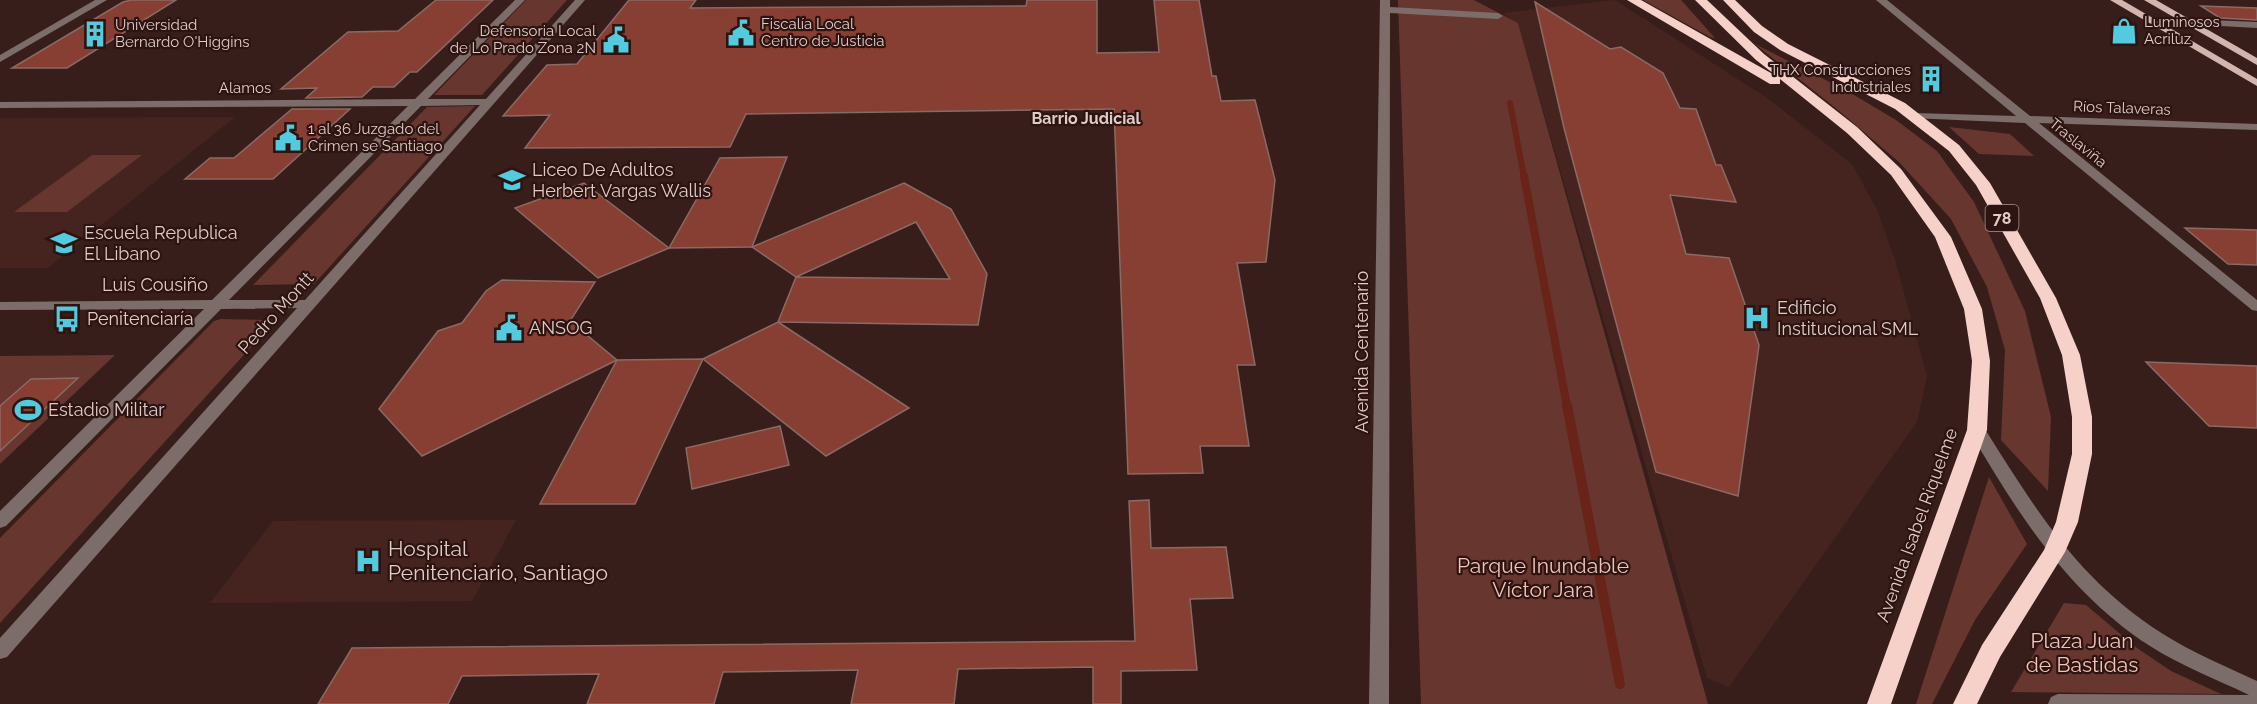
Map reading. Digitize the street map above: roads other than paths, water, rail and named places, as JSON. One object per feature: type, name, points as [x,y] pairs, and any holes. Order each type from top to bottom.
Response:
[{"type":"highway","points":[[1633,0],[1829,112]]},
{"type":"highway","name":"Avenida Isabel Riquelme","points":[[1701,0],[1773,68],[1829,112],[1896,172],[1929,216],[1954,259],[1973,309],[1978,334],[1981,395],[1977,430],[1879,704]]},
{"type":"highway","name":"78","points":[[1729,0],[1758,29],[1784,47],[1915,116],[1954,148],[1975,171],[2048,298],[2071,355],[2082,417],[2082,454],[2067,522],[2054,552],[1990,652],[1965,704]]},
{"type":"main road","points":[[2115,0],[2257,83]]},
{"type":"main road","points":[[2149,0],[2257,62]]},
{"type":"main road","points":[[2185,41],[2221,41]]},
{"type":"street","points":[[0,59],[102,0]]},
{"type":"street","points":[[0,522],[520,0]]},
{"type":"street","name":"Pedro Montt","points":[[0,651],[580,0]]},
{"type":"street","name":"Traslaviña","points":[[1881,0],[2257,308]]},
{"type":"street","points":[[1385,5],[1498,16]]},
{"type":"street","name":"Avenida Centenario","points":[[1379,704],[1385,5]]},
{"type":"street","points":[[2187,22],[2257,25]]},
{"type":"street","name":"Alamos","points":[[0,105],[490,102]]},
{"type":"street","name":"Ríos Talaveras","points":[[1915,116],[2257,127]]},
{"type":"street","name":"Luis Cousiño","points":[[0,306],[310,304]]},
{"type":"street","points":[[1977,430],[2054,552],[2102,599],[2155,640],[2257,690]]},
{"type":"street","points":[[2058,704],[2257,704]]},
{"type":"waterway","points":[[1510,103],[1524,177]]},
{"type":"waterway","points":[[1524,176],[1567,406]]},
{"type":"waterway","points":[[1567,405],[1620,684]]},
{"type":"place","name":"Luminosos Acriluz","points":[[2124,31]]},
{"type":"place","name":"Fiscalía Local Centro de Justicia","points":[[741,33]]},
{"type":"place","name":"Universidad Bernardo O'Higgins","points":[[95,34]]},
{"type":"place","name":"Defensoria Local de Lo Prado Zona 2N","points":[[616,40]]},
{"type":"place","name":"THX Construcciones Industriales","points":[[1931,79]]},
{"type":"place","name":"1 al 36 Juzgado del Crimen se Santiago","points":[[288,138]]},
{"type":"place","name":"Liceo De Adultos Herbert Vargas Wallis","points":[[512,180]]},
{"type":"place","name":"Escuela Republica El Libano","points":[[64,243]]},
{"type":"place","name":"Edificio Institucional SML","points":[[1757,318]]},
{"type":"place","name":"Penitenciaría","points":[[67,319]]},
{"type":"place","name":"ANSOG","points":[[509,328]]},
{"type":"place","name":"Estadio Militar","points":[[28,410]]},
{"type":"place","name":"Hospital Penitenciario, Santiago","points":[[368,561]]},
{"type":"district","name":"Barrio Judicial","points":[[1086,118]]},
{"type":"park label","name":"Parque Inundable Víctor Jara","points":[[1543,578]]},
{"type":"park label","name":"Plaza Juan de Bastidas","points":[[2082,653]]}]
